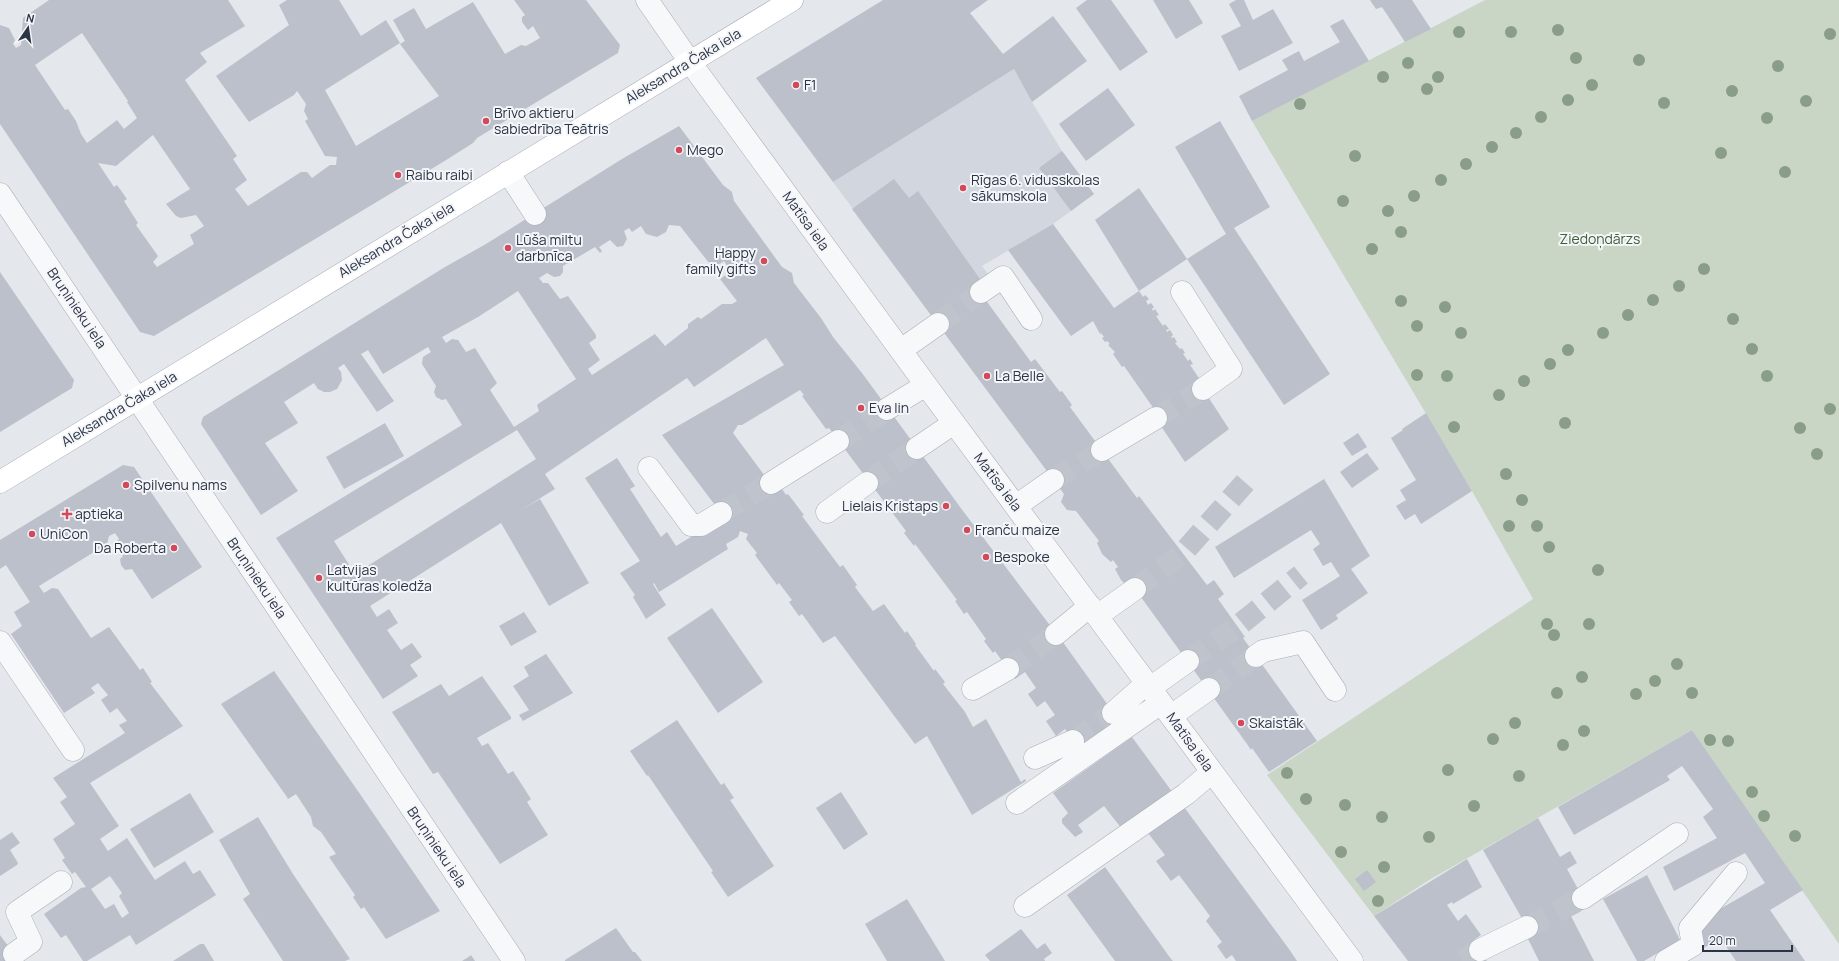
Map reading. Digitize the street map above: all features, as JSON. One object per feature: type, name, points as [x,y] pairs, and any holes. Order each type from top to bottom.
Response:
[{"type":"main road","name":"Aleksandra Čaka iela","points":[[0,482],[792,0]]},
{"type":"street","name":"Matīsa iela","points":[[647,0],[690,62],[926,385],[1352,961]]},
{"type":"street","points":[[508,172],[535,214]]},
{"type":"street","name":"Bruņinieku iela","points":[[0,194],[514,961]]},
{"type":"street","points":[[981,292],[1003,277],[1031,319]]},
{"type":"street","points":[[1182,292],[1231,369],[1203,389]]},
{"type":"street","points":[[901,350],[938,324]]},
{"type":"street","points":[[888,409],[926,385]]},
{"type":"street","points":[[1102,450],[1156,418]]},
{"type":"street","points":[[917,448],[954,423]]},
{"type":"street","points":[[771,483],[838,441]]},
{"type":"street","points":[[649,468],[691,524],[701,526],[721,513]]},
{"type":"street","points":[[1016,506],[1053,480]]},
{"type":"street","points":[[827,512],[867,483]]},
{"type":"street","points":[[1056,634],[1093,611],[1135,589]]},
{"type":"street","points":[[0,642],[73,750]]},
{"type":"street","points":[[1256,656],[1263,651],[1303,642],[1335,690]]},
{"type":"street","points":[[1017,803],[1157,698],[1188,661]]},
{"type":"street","points":[[973,689],[1008,669]]},
{"type":"street","points":[[1113,713],[1157,698],[1209,689]]},
{"type":"street","points":[[1035,758],[1073,741]]},
{"type":"street","points":[[1025,906],[1186,794],[1212,772]]},
{"type":"street","points":[[1583,898],[1677,834]]},
{"type":"street","points":[[1666,961],[1693,945],[1690,928],[1736,873]]},
{"type":"street","points":[[14,954],[32,942],[17,912],[61,882]]},
{"type":"street","points":[[1480,950],[1527,927]]},
{"type":"shaded area","name":"Rīgas 6. vidusskolas sākumskola","points":[[1014,69],[1062,151],[1094,194],[1053,224],[982,266],[988,274],[931,314],[833,182]]},
{"type":"green space","name":"Ziedoņdārzs","points":[[1485,0],[1839,0],[1839,944],[1692,730],[1429,880],[1374,916],[1267,775],[1533,599],[1472,491],[1252,121]]},
{"type":"building","points":[[49,0],[228,0],[245,26],[200,53],[207,62],[185,80],[237,156],[233,159],[247,180],[235,189],[248,206],[301,172],[307,172],[312,178],[330,165],[336,165],[337,157],[325,156],[305,121],[308,119],[304,111],[306,104],[297,91],[294,95],[249,122],[216,76],[289,25],[279,5],[287,0],[339,0],[361,36],[386,20],[400,43],[325,90],[356,146],[439,96],[400,44],[405,41],[393,20],[414,8],[426,29],[473,2],[505,54],[521,45],[526,46],[540,38],[533,26],[528,30],[522,22],[522,17],[525,15],[514,0],[586,0],[620,45],[618,53],[477,138],[473,143],[443,162],[154,336],[140,332],[0,124],[0,25],[9,28],[15,40],[13,44],[16,48],[21,45],[23,18]],"holes":[[[82,33],[128,101],[127,102],[137,118],[124,129],[117,120],[87,143],[81,134],[76,121],[68,109],[65,110],[35,65]],[[153,135],[190,189],[166,204],[176,216],[181,218],[196,215],[204,226],[190,235],[194,244],[157,267],[153,262],[158,256],[136,225],[138,223],[124,201],[127,199],[117,185],[114,187],[98,163],[116,166]]]},
{"type":"building","points":[[883,0],[988,0],[970,13],[1003,54],[1053,16],[1087,61],[1032,102],[1014,69],[833,182],[756,78]]},
{"type":"building","points":[[1087,0],[1111,0],[1148,52],[1120,71],[1076,8]]},
{"type":"building","points":[[1153,0],[1189,0],[1203,23],[1176,39]]},
{"type":"building","points":[[1236,0],[1244,0],[1253,20],[1273,9],[1293,43],[1239,71],[1221,36],[1241,26],[1229,4]]},
{"type":"building","points":[[1370,0],[1412,0],[1431,29],[1405,42],[1382,7],[1376,9]]},
{"type":"building","points":[[1343,19],[1369,61],[1252,121],[1239,96],[1288,70],[1282,60],[1299,51],[1304,61],[1340,42],[1330,26]]},
{"type":"building","points":[[1108,88],[1135,125],[1086,161],[1059,124]]},
{"type":"building","points":[[1220,121],[1270,207],[1234,228],[1330,374],[1284,405],[1187,259],[1226,234],[1175,147]]},
{"type":"building","points":[[679,126],[723,185],[732,192],[734,201],[782,267],[792,273],[794,283],[821,318],[833,337],[862,373],[963,511],[1065,645],[1120,722],[1080,750],[1065,729],[1056,736],[1046,721],[1055,715],[1045,701],[1037,707],[1028,694],[1036,688],[1025,672],[1015,679],[995,651],[993,653],[984,641],[986,639],[967,612],[964,614],[955,601],[957,600],[915,544],[914,546],[904,533],[906,531],[829,428],[826,429],[802,396],[804,395],[800,390],[742,425],[738,425],[733,433],[773,487],[778,483],[786,495],[788,494],[804,515],[802,516],[840,567],[843,565],[857,585],[855,587],[873,611],[884,604],[905,633],[907,631],[916,644],[915,645],[934,671],[935,669],[945,682],[943,684],[965,712],[973,727],[986,719],[1021,782],[1025,779],[1026,781],[972,815],[927,736],[915,744],[835,636],[823,643],[802,614],[799,616],[789,602],[792,600],[779,583],[777,585],[755,555],[757,553],[746,539],[748,534],[740,531],[738,537],[726,544],[728,549],[659,592],[654,583],[653,584],[666,605],[646,619],[633,597],[635,595],[620,573],[640,561],[585,478],[617,458],[635,486],[630,489],[661,537],[667,532],[676,546],[724,517],[662,435],[784,365],[766,338],[694,387],[687,378],[545,474],[555,489],[521,510],[540,499],[589,583],[549,606],[501,523],[370,606],[377,617],[389,609],[398,623],[387,630],[401,650],[412,643],[422,657],[410,665],[418,676],[383,699],[276,538],[462,425],[446,399],[442,400],[436,397],[434,392],[436,386],[422,364],[423,357],[431,352],[428,347],[383,374],[368,350],[361,354],[394,401],[377,412],[344,364],[338,368],[341,372],[342,380],[337,389],[330,392],[324,392],[318,389],[314,383],[284,402],[298,423],[265,443],[298,491],[261,515],[201,424],[203,417],[622,159]],"holes":[[[669,225],[680,226],[713,268],[724,261],[731,271],[720,279],[737,301],[732,304],[722,304],[701,319],[698,317],[688,324],[688,328],[665,346],[655,334],[592,375],[588,369],[600,360],[589,343],[596,338],[596,335],[568,296],[560,299],[548,283],[543,283],[539,278],[547,273],[554,277],[560,276],[563,272],[563,266],[595,247],[600,253],[602,251],[599,247],[610,240],[617,247],[623,246],[627,239],[624,231],[629,228],[632,232],[641,226],[646,234],[657,237],[666,232]],[[518,291],[576,379],[538,404],[539,411],[514,427],[490,390],[497,383],[475,348],[466,352],[458,340],[452,339],[446,343],[442,337],[478,317]],[[517,430],[536,459],[355,574],[334,541]]]},
{"type":"building","points":[[1062,151],[1094,194],[1071,211],[1039,168]]},
{"type":"building","points":[[894,179],[909,198],[918,191],[980,279],[974,284],[1031,362],[1035,359],[1060,392],[1062,391],[1072,405],[1070,407],[1137,498],[1139,496],[1207,585],[1214,580],[1224,594],[1218,599],[1245,637],[1243,638],[1317,741],[1269,772],[1252,748],[1251,750],[1133,586],[1129,588],[1121,580],[1115,569],[1118,567],[1113,560],[1111,562],[1102,554],[1097,543],[1099,541],[1076,511],[1067,510],[1061,502],[1064,494],[852,209]]},
{"type":"building","points":[[1139,188],[1187,259],[1139,291],[1095,220]]},
{"type":"building","points":[[1053,224],[1114,308],[1139,291],[1143,297],[1145,295],[1149,299],[1146,301],[1148,305],[1151,303],[1154,307],[1152,309],[1153,311],[1155,309],[1159,315],[1156,316],[1163,326],[1165,324],[1169,329],[1166,330],[1167,332],[1170,330],[1173,335],[1171,337],[1174,337],[1177,342],[1175,343],[1180,349],[1182,348],[1185,353],[1183,354],[1188,361],[1190,359],[1193,364],[1190,365],[1201,381],[1203,389],[1229,429],[1185,462],[1151,411],[1154,409],[1124,366],[1122,367],[1113,354],[1115,352],[1108,345],[1110,344],[1107,341],[1105,342],[1102,338],[1104,337],[1101,333],[1100,334],[1093,321],[1071,336],[1008,250]]},
{"type":"building","points":[[0,272],[74,380],[72,388],[0,432]]},
{"type":"building","points":[[1426,413],[1472,491],[1421,524],[1415,514],[1405,520],[1396,506],[1406,500],[1400,490],[1416,480],[1391,438]]},
{"type":"building","points":[[385,423],[404,456],[344,489],[326,457]]},
{"type":"building","points":[[1358,433],[1367,447],[1352,456],[1343,443]]},
{"type":"building","points":[[1367,453],[1379,469],[1352,488],[1340,472]]},
{"type":"building","points":[[123,465],[134,467],[202,567],[152,599],[132,569],[125,570],[121,565],[120,559],[123,556],[115,544],[119,539],[115,533],[109,536],[107,544],[39,586],[44,593],[52,588],[58,589],[91,638],[109,627],[140,670],[143,668],[152,682],[150,683],[183,726],[90,783],[119,826],[100,839],[108,851],[127,838],[155,880],[185,861],[193,874],[200,870],[216,895],[136,945],[130,935],[87,961],[83,961],[66,935],[61,938],[44,914],[81,888],[86,887],[75,872],[72,874],[62,860],[65,858],[53,839],[75,824],[60,802],[67,797],[53,778],[125,733],[119,725],[127,721],[117,708],[110,713],[101,700],[108,695],[98,683],[91,688],[95,693],[64,713],[11,634],[22,626],[14,612],[30,602],[6,565],[0,569],[0,540]],"holes":[[[110,876],[122,893],[119,896],[129,913],[122,918],[114,904],[105,909],[91,889]]]},
{"type":"building","points":[[1324,479],[1370,556],[1351,569],[1368,593],[1336,615],[1338,619],[1321,630],[1302,600],[1340,576],[1331,562],[1323,566],[1313,549],[1320,544],[1311,530],[1234,578],[1215,547]]},
{"type":"building","points":[[712,608],[763,682],[718,713],[667,638]]},
{"type":"building","points":[[524,612],[537,632],[511,646],[499,626]]},
{"type":"building","points":[[546,654],[573,693],[523,721],[519,715],[529,710],[513,686],[529,676],[524,667]]},
{"type":"building","points":[[274,671],[440,911],[386,939],[364,907],[361,909],[353,897],[355,895],[329,857],[336,854],[321,832],[313,826],[311,817],[296,794],[288,799],[221,704]]},
{"type":"building","points":[[482,676],[511,719],[477,738],[482,746],[488,743],[508,774],[513,771],[531,799],[527,802],[548,835],[500,864],[438,772],[433,774],[392,712],[441,684],[449,696]]},
{"type":"building","points":[[677,720],[721,785],[724,783],[734,798],[730,800],[774,866],[728,897],[711,872],[713,871],[630,751]]},
{"type":"building","points":[[1692,730],[1803,890],[1770,910],[1805,961],[1736,961],[1721,939],[1705,947],[1697,931],[1701,920],[1765,883],[1745,853],[1674,891],[1663,867],[1717,838],[1703,817],[1713,809],[1682,766],[1667,776],[1670,780],[1574,835],[1558,807]]},
{"type":"building","points":[[1132,737],[1173,793],[1122,829],[1104,806],[1078,825],[1083,832],[1075,837],[1062,823],[1062,819],[1068,813],[1053,793]]},
{"type":"building","points":[[841,792],[868,834],[844,850],[816,808]]},
{"type":"building","points":[[190,793],[214,832],[154,868],[130,829]]},
{"type":"building","points":[[1184,807],[1297,961],[1236,961],[1232,955],[1226,959],[1217,946],[1222,942],[1206,921],[1210,916],[1179,875],[1171,881],[1156,861],[1165,855],[1148,833]]},
{"type":"building","points":[[258,817],[293,874],[350,959],[345,961],[283,961],[243,899],[250,894],[219,840]]},
{"type":"building","points":[[1538,818],[1560,857],[1570,851],[1577,863],[1567,869],[1588,907],[1571,916],[1594,961],[1539,961],[1528,939],[1532,936],[1483,850]]},
{"type":"building","points":[[12,832],[20,843],[10,850],[18,863],[0,876],[0,840]]},
{"type":"building","points":[[1467,859],[1482,887],[1453,904],[1452,902],[1447,905],[1458,921],[1466,914],[1481,935],[1473,941],[1487,961],[1408,961],[1374,916]]},
{"type":"building","points":[[1105,867],[1173,961],[1115,961],[1067,895]]},
{"type":"building","points":[[1367,870],[1376,882],[1364,891],[1355,879]]},
{"type":"building","points":[[1647,875],[1680,940],[1644,961],[1637,961],[1603,899]]},
{"type":"building","points":[[907,899],[945,961],[887,961],[865,924]]},
{"type":"building","points":[[616,928],[633,952],[635,952],[642,961],[565,961],[565,960]]},
{"type":"building","points":[[1021,929],[1037,949],[1045,943],[1052,953],[1044,959],[1045,961],[990,961],[985,955]]},
{"type":"building","points":[[0,935],[19,961],[0,961]]},
{"type":"building","points":[[200,944],[204,944],[214,961],[173,961]]},
{"type":"building","points":[[471,955],[475,961],[462,961],[470,956]]},
{"type":"tunnel","points":[[938,324],[981,292]]},
{"type":"tunnel","points":[[1156,418],[1203,389]]},
{"type":"tunnel","points":[[838,441],[887,409]]},
{"type":"tunnel","points":[[867,483],[917,448]]},
{"type":"tunnel","points":[[1053,480],[1102,450]]},
{"type":"tunnel","points":[[1135,589],[1182,554],[1251,476]]},
{"type":"tunnel","points":[[721,513],[771,483]]},
{"type":"tunnel","points":[[1188,661],[1238,626],[1301,575]]},
{"type":"tunnel","points":[[1008,669],[1056,634]]},
{"type":"tunnel","points":[[1209,689],[1256,656]]},
{"type":"tunnel","points":[[1073,741],[1113,713]]},
{"type":"tunnel","points":[[1527,927],[1583,898]]},
{"type":"tunnel","points":[[1462,961],[1480,950]]},
{"type":"place","name":"F1","points":[[796,85]]},
{"type":"place","name":"Brīvo aktieru sabiedrība Teātris","points":[[486,121]]},
{"type":"place","name":"Mego","points":[[679,150]]},
{"type":"place","name":"Raibu raibi","points":[[398,175]]},
{"type":"place","name":"Rīgas 6. vidusskolas sākumskola","points":[[963,188]]},
{"type":"place","name":"Lūša miltu darbnīca","points":[[508,248]]},
{"type":"place","name":"Happy family gifts","points":[[764,261]]},
{"type":"place","name":"La Belle","points":[[987,376]]},
{"type":"place","name":"Eva lin","points":[[861,408]]},
{"type":"place","name":"Spilvenu nams","points":[[126,485]]},
{"type":"place","name":"Lielais Kristaps","points":[[946,506]]},
{"type":"place","name":"aptieka","points":[[67,514]]},
{"type":"place","name":"Franču maize","points":[[967,530]]},
{"type":"place","name":"UniCon","points":[[32,534]]},
{"type":"place","name":"Da Roberta","points":[[174,548]]},
{"type":"place","name":"Bespoke","points":[[986,557]]},
{"type":"place","name":"Latvijas kultūras koledža","points":[[319,578]]},
{"type":"place","name":"Skaistāk","points":[[1241,723]]}]
